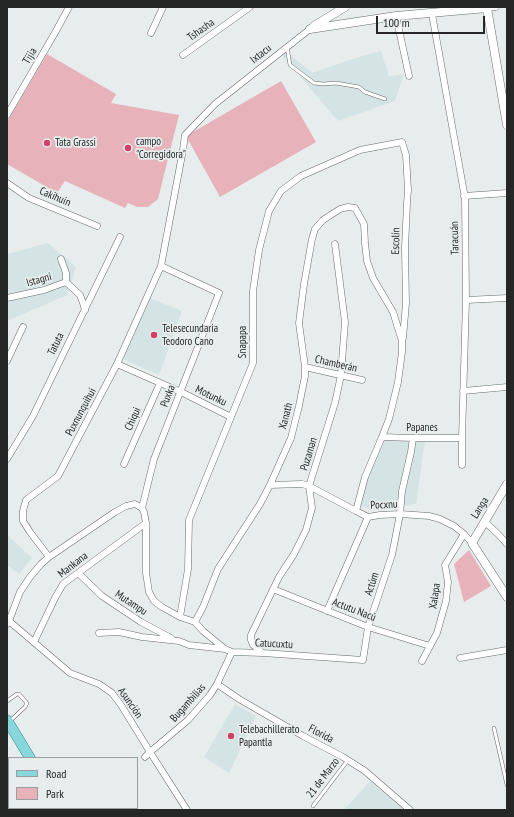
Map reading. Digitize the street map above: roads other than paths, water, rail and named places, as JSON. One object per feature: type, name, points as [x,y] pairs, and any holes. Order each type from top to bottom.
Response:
[{"type":"main road","points":[[8,721],[29,757]]},
{"type":"street","name":"Tijia","points":[[7,115],[69,7]]},
{"type":"street","points":[[151,33],[163,7]]},
{"type":"street","name":"Tshasha","points":[[183,55],[250,7]]},
{"type":"street","points":[[310,29],[396,16],[432,14],[496,7]]},
{"type":"street","name":"Ixtacu","points":[[162,263],[185,136],[215,104],[310,29],[342,8]]},
{"type":"street","points":[[487,8],[507,125]]},
{"type":"street","name":"Taracuán","points":[[432,14],[464,196],[466,300],[462,465]]},
{"type":"street","points":[[396,16],[409,76]]},
{"type":"street","name":"Escolín","points":[[402,142],[406,155],[408,190],[405,248],[406,303],[402,341]]},
{"type":"street","name":"Snapapa","points":[[180,617],[188,569],[189,520],[253,363],[253,290],[259,250],[269,211],[281,191],[301,176],[360,150],[402,142]]},
{"type":"street","name":"Cakihuin","points":[[7,183],[29,198],[97,226]]},
{"type":"street","points":[[464,196],[507,193]]},
{"type":"street","name":"Xanath","points":[[195,622],[203,607],[218,569],[260,504],[291,438],[300,406],[305,376],[300,323],[304,284],[312,239],[315,229],[323,220],[340,209],[348,207],[355,208],[364,224],[364,243],[367,261],[373,278],[393,312],[402,341],[398,382],[389,418],[365,477],[356,511]]},
{"type":"street","name":"Tatuta","points":[[7,459],[33,416],[120,236]]},
{"type":"street","name":"Puzaman","points":[[263,653],[253,645],[251,635],[279,577],[294,554],[306,530],[312,508],[309,486],[336,403],[341,375],[345,322],[335,244]]},
{"type":"street","points":[[61,259],[66,273],[66,282]]},
{"type":"street","name":"Puxka","points":[[142,508],[154,459],[220,293],[162,263]]},
{"type":"street","name":"Puxnunquihui","points":[[49,557],[23,521],[23,511],[26,500],[58,476],[117,364],[162,263]]},
{"type":"street","name":"Istagni","points":[[7,298],[44,290],[66,282],[80,295],[85,310]]},
{"type":"street","points":[[466,300],[507,298]]},
{"type":"street","points":[[7,361],[23,327]]},
{"type":"street","name":"Motunku","points":[[117,364],[181,392],[231,417]]},
{"type":"street","name":"Chamberán","points":[[305,367],[362,380]]},
{"type":"street","name":"Chiqui","points":[[124,464],[160,383]]},
{"type":"street","points":[[463,391],[507,387]]},
{"type":"street","name":"Papanes","points":[[382,437],[462,438]]},
{"type":"street","points":[[400,514],[402,491],[413,438]]},
{"type":"street","name":"Pocxnu","points":[[270,485],[302,484],[309,486],[368,517],[400,514],[429,516],[454,526],[472,543]]},
{"type":"street","name":"Langa","points":[[472,543],[507,484]]},
{"type":"street","points":[[8,623],[20,592],[41,564],[116,512],[126,506],[135,504],[142,508],[146,523],[146,573],[149,592],[154,601],[162,607],[180,617],[195,622]]},
{"type":"street","name":"Actúm","points":[[363,660],[368,627],[392,555],[400,514]]},
{"type":"street","points":[[327,611],[368,517]]},
{"type":"street","points":[[485,522],[507,544]]},
{"type":"street","name":"Mankana","points":[[34,642],[63,584],[146,523]]},
{"type":"street","name":"Xalapa","points":[[422,661],[437,633],[446,601],[448,582],[445,565],[464,534]]},
{"type":"street","points":[[472,543],[507,597]]},
{"type":"street","name":"Mutampu","points":[[78,573],[102,596],[130,616],[168,637],[189,645],[224,649]]},
{"type":"street","name":"Actutu Nacú","points":[[273,589],[368,627],[430,646]]},
{"type":"street","name":"Catucuxtu","points":[[195,622],[224,649],[232,652],[363,660]]},
{"type":"street","name":"Asunción","points":[[8,623],[34,642],[70,673],[99,684],[112,693],[188,810]]},
{"type":"street","name":"Mutampu","points":[[98,633],[119,632],[142,637],[179,641]]},
{"type":"street","points":[[460,658],[507,650]]},
{"type":"street","name":"Bugambilias","points":[[145,757],[188,720],[210,695],[217,684],[232,652]]},
{"type":"street","name":"Florida","points":[[217,684],[258,710],[365,771],[410,810]]},
{"type":"lane","points":[[287,47],[290,65],[314,83],[336,83],[359,87],[365,92],[385,99]]},
{"type":"lane","points":[[7,701],[19,694],[26,703],[25,707],[8,721]]},
{"type":"lane","points":[[494,728],[507,785]]},
{"type":"lane","name":"21 de Marzo","points":[[313,806],[348,760]]},
{"type":"place","name":"Tata Grassi","points":[[47,143]]},
{"type":"place","name":"campo \"Corregidora\"","points":[[128,148]]},
{"type":"place","name":"Telesecundaria Teodoro Cano","points":[[154,335]]},
{"type":"place","name":"Telebachillerato Papantla","points":[[231,736]]}]
